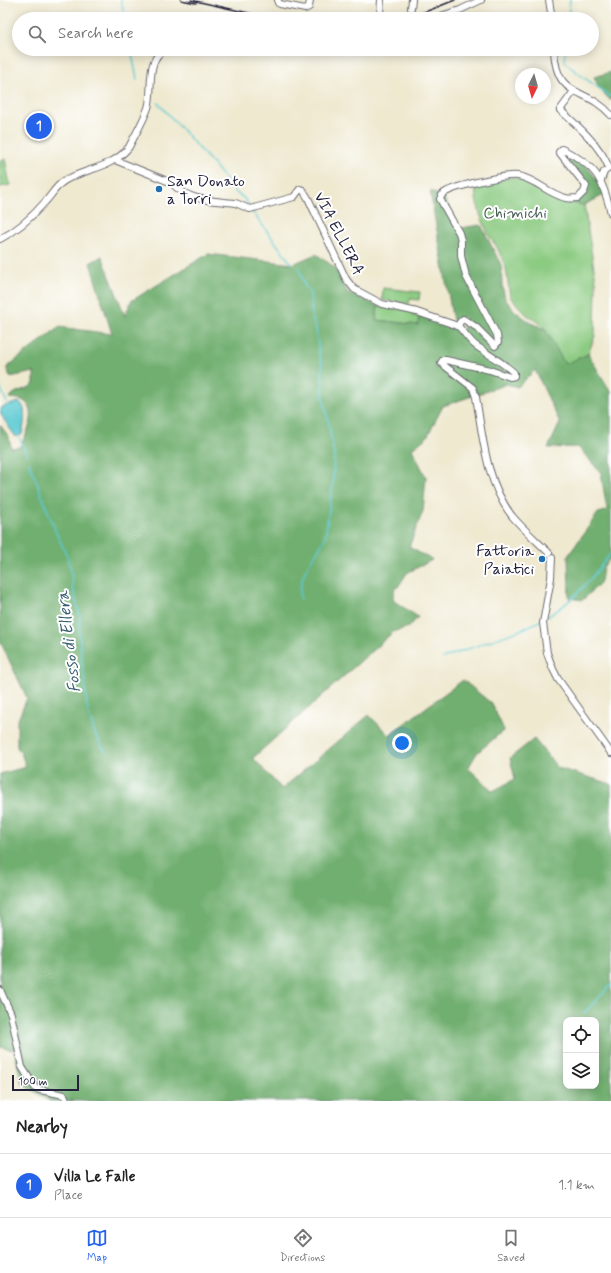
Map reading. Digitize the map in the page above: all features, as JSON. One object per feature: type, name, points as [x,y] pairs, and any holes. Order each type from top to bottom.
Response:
[{"type":"street","points":[[278,0],[278,3],[280,4],[305,9],[309,7],[310,0]]},
{"type":"street","points":[[314,0],[314,10]]},
{"type":"street","points":[[380,12],[381,0]]},
{"type":"street","points":[[412,0],[412,8]]},
{"type":"street","points":[[454,12],[481,0]]},
{"type":"street","points":[[549,0],[551,12]]},
{"type":"street","points":[[0,239],[17,229],[39,209],[64,181],[116,160],[128,147],[149,107],[151,77],[154,62],[158,56]]},
{"type":"street","points":[[554,56],[555,66],[559,76],[565,84],[574,91],[601,105],[611,115]]},
{"type":"street","points":[[574,91],[560,110],[572,120],[605,157],[610,168],[604,172],[601,180],[605,189],[611,213]]},
{"type":"street","name":"VIA ELLERA","points":[[116,160],[172,183],[184,194],[213,202],[238,204],[252,208],[294,197],[300,189],[303,190],[346,279],[354,289],[387,306],[417,312],[458,326],[462,319],[476,327],[496,346],[498,342],[497,335],[466,276],[460,256],[461,240],[459,233],[440,200],[441,196],[446,192],[481,181],[515,175],[535,182],[550,192],[566,198],[578,198],[584,192],[586,186],[559,152],[562,149],[590,166],[601,180]]},
{"type":"street","points":[[458,326],[474,344],[514,372],[514,376],[510,378],[490,370],[446,360],[442,360],[441,363],[473,388],[476,397],[486,458],[495,487],[512,516],[551,556],[551,578],[542,623],[545,643],[553,669],[611,753]]},
{"type":"street","points":[[0,990],[11,1014],[22,1067],[36,1089],[64,1096],[67,1101]]},
{"type":"green space","points":[[611,72],[611,101],[599,88],[594,77]]},
{"type":"green space","points":[[563,151],[588,168],[596,179],[604,195],[584,205],[567,202],[568,200],[580,199],[588,188],[561,153]]},
{"type":"green space","points":[[5,159],[10,185],[0,187],[0,160]]},
{"type":"green space","name":"Chimichi","points":[[513,177],[532,183],[548,194],[567,202],[584,205],[596,281],[595,336],[588,354],[565,365],[545,329],[537,321],[527,315],[510,297],[506,268],[497,247],[489,236],[480,214],[476,199],[475,185]]},
{"type":"green space","points":[[430,191],[443,196],[459,228],[481,225],[501,265],[505,299],[515,311],[531,323],[545,329],[565,364],[588,354],[611,392],[611,558],[603,567],[601,582],[583,600],[569,598],[568,556],[598,513],[607,510],[601,473],[578,447],[548,448],[560,423],[535,370],[518,387],[507,384],[443,406],[427,437],[412,449],[426,477],[423,511],[409,547],[432,560],[407,573],[398,587],[395,588],[393,597],[394,601],[418,617],[409,627],[393,632],[253,758],[282,789],[369,715],[389,735],[463,680],[492,704],[504,730],[477,753],[468,768],[493,791],[515,779],[510,758],[534,739],[558,768],[611,784],[611,1101],[50,1101],[22,1084],[14,1050],[0,1047],[0,774],[26,767],[17,747],[17,722],[27,698],[0,641],[0,425],[9,437],[11,448],[20,447],[28,429],[31,410],[28,404],[22,400],[9,398],[15,393],[34,384],[34,372],[10,377],[7,367],[59,327],[112,334],[90,263],[102,256],[125,316],[131,301],[208,254],[293,264],[316,254],[337,269],[347,292],[378,306],[376,320],[418,325],[419,315],[461,331],[464,330],[463,325],[465,319],[463,316],[453,321]]},
{"type":"green space","points":[[383,288],[420,292],[419,300],[410,299],[409,304],[382,300]]},
{"type":"green space","points":[[378,306],[411,311],[419,315],[418,325],[376,320]]},
{"type":"water","points":[[19,402],[24,408],[24,421],[22,434],[16,437],[1,414],[1,411],[2,407]]},
{"type":"waterway","points":[[121,0],[124,12]]},
{"type":"waterway","points":[[569,12],[570,0]]},
{"type":"waterway","points":[[132,56],[137,79]]},
{"type":"waterway","points":[[565,56],[565,62],[576,72],[611,97]]},
{"type":"waterway","points":[[158,103],[215,166],[236,193],[244,198],[250,207]]},
{"type":"waterway","points":[[251,210],[291,263]]},
{"type":"waterway","points":[[299,268],[304,284],[310,293],[312,317],[316,328],[319,354],[322,364],[323,397],[334,454],[333,482],[325,538],[304,573],[300,589],[300,600]]},
{"type":"waterway","name":"Fosso di Ellera","points":[[0,387],[9,407]]},
{"type":"waterway","name":"Fosso di Ellera","points":[[18,435],[27,455]]},
{"type":"waterway","name":"Fosso di Ellera","points":[[29,462],[55,530],[68,558],[73,589],[80,616],[79,635],[88,712],[96,736],[105,751]]},
{"type":"waterway","points":[[547,617],[574,596],[590,580],[611,553]]},
{"type":"waterway","points":[[443,658],[523,629],[542,620]]},
{"type":"waterway","points":[[584,1013],[611,985]]},
{"type":"railway","points":[[181,0],[196,3]]},
{"type":"railway","points":[[191,0],[244,12]]},
{"type":"railway","points":[[424,12],[455,0]]},
{"type":"place","name":"Villa Le Falle","points":[[39,126]]},
{"type":"place","name":"San Donato a Torri","points":[[159,189]]},
{"type":"place","name":"Fattoria Paiatici","points":[[542,559]]}]
